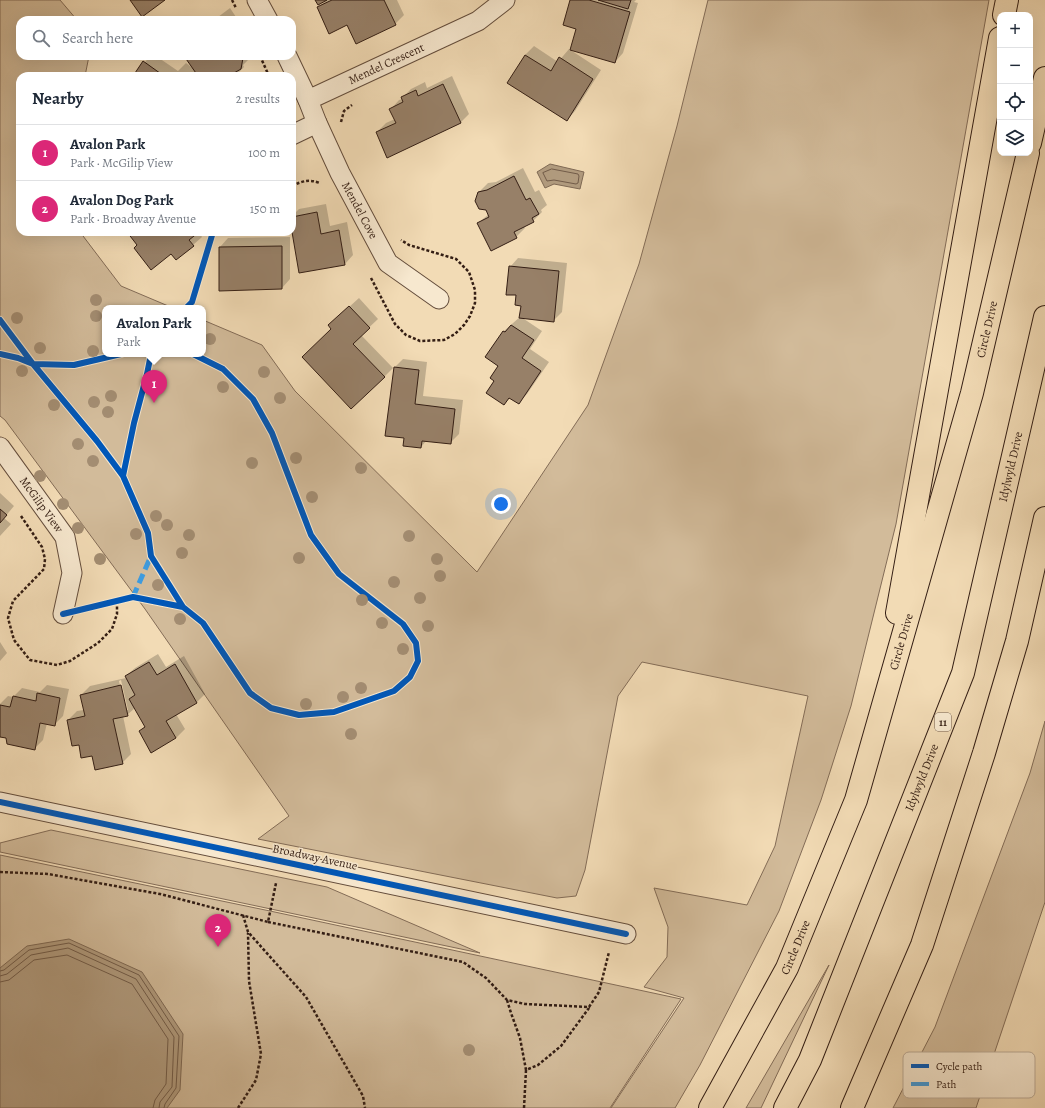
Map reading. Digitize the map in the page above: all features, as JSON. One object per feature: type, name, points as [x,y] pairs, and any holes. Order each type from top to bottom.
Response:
[{"type":"highway","points":[[1005,12],[1007,0]]},
{"type":"highway","points":[[883,703],[903,574],[998,48]]},
{"type":"highway","points":[[1033,130],[1045,78]]},
{"type":"highway","name":"Circle Drive","points":[[710,1108],[787,968],[856,800],[972,393],[1027,156]]},
{"type":"highway","name":"Idylwyld Drive","points":[[785,1108],[810,1060],[963,673],[1045,317]]},
{"type":"highway","points":[[852,1108],[922,944],[981,760],[1017,641],[1045,518]]},
{"type":"highway","points":[[1017,641],[1045,584]]},
{"type":"street","points":[[257,0],[266,16]]},
{"type":"street","name":"Mendel Crescent","points":[[308,100],[478,21],[505,0]]},
{"type":"street","points":[[296,59],[308,100]]},
{"type":"street","name":"Mendel Cove","points":[[308,100],[340,173],[388,263],[439,299]]},
{"type":"street","points":[[296,133],[317,123]]},
{"type":"street","name":"McGilip View","points":[[0,447],[65,537],[72,573],[63,614]]},
{"type":"street","name":"Broadway Avenue","points":[[0,802],[621,932]]},
{"type":"path","points":[[262,60],[267,72]]},
{"type":"path","points":[[342,128],[341,122],[344,111],[355,103]]},
{"type":"path","points":[[296,184],[304,180],[314,181],[323,186]]},
{"type":"path","points":[[369,273],[395,324],[406,335],[420,341],[444,340],[455,334],[464,325],[470,316],[475,303],[475,290],[469,272],[456,259],[409,245],[397,237]]},
{"type":"path","points":[[110,602],[117,600]]},
{"type":"path","points":[[268,922],[280,861]]},
{"type":"path","points":[[0,872],[63,876],[160,894],[268,922],[463,962],[486,978],[508,1000],[525,1004],[589,1007]]},
{"type":"path","points":[[238,1108],[256,1080],[261,1054],[249,981],[248,932],[243,915]]},
{"type":"path","points":[[248,932],[306,997],[363,1096],[365,1108]]},
{"type":"path","points":[[526,1070],[538,1066],[561,1046],[589,1007],[599,992],[621,932]]},
{"type":"path","points":[[508,1000],[520,1038],[526,1070],[524,1108]]},
{"type":"shaded area","points":[[0,0],[60,0],[74,16],[16,16],[16,60],[88,60],[86,72],[16,72],[16,236],[83,236],[121,286],[166,305],[102,305],[102,357],[206,357],[206,321],[262,345],[295,391],[477,572],[588,405],[639,264],[677,126],[708,0],[989,0],[896,524],[851,706],[821,800],[779,911],[700,1065],[675,1108],[611,1108],[684,998],[644,987],[667,957],[668,927],[654,888],[747,905],[775,846],[808,696],[642,662],[618,696],[585,870],[576,896],[557,898],[258,839],[289,816],[145,609],[5,420],[0,416]]},
{"type":"shaded area","points":[[1045,721],[1045,902],[995,1052],[922,1052],[935,1027],[1030,773]]},
{"type":"shaded area","points":[[51,830],[327,887],[480,953],[0,852],[0,843]]},
{"type":"shaded area","points":[[0,855],[681,999],[610,1108],[0,1108]]},
{"type":"shaded area","points":[[829,965],[761,1108],[746,1108]]},
{"type":"shaded area","points":[[903,1089],[903,1098],[979,1098],[976,1108],[893,1108]]},
{"type":"water","points":[[550,164],[584,172],[580,189],[554,184],[545,188],[537,172]]},
{"type":"water","points":[[69,939],[142,972],[183,1034],[180,1090],[167,1108],[0,1108],[0,968],[27,946]]},
{"type":"building","points":[[130,0],[165,0],[143,16],[141,16]]},
{"type":"building","points":[[315,0],[327,0],[318,5]]},
{"type":"building","points":[[332,0],[384,0],[396,25],[356,44],[347,25],[329,34],[317,7]]},
{"type":"building","points":[[570,0],[589,0],[630,12],[615,63],[570,50],[576,29],[563,25]]},
{"type":"building","points":[[598,0],[631,0],[628,9]]},
{"type":"building","points":[[525,55],[551,71],[559,57],[593,79],[567,121],[507,83]]},
{"type":"building","points":[[187,60],[243,60],[241,69],[236,72],[195,72]]},
{"type":"building","points":[[143,61],[158,72],[136,72]]},
{"type":"building","points":[[443,84],[461,123],[387,158],[376,132],[396,123],[389,109],[403,102],[401,97],[416,90],[418,96]]},
{"type":"building","points":[[514,176],[526,200],[530,198],[539,214],[532,218],[534,222],[514,232],[517,238],[491,251],[477,223],[489,217],[486,210],[479,209],[475,201],[478,192],[487,190]]},
{"type":"building","points":[[317,212],[321,234],[339,230],[345,265],[299,273],[293,236],[296,236],[296,216]]},
{"type":"building","points":[[130,236],[194,236],[189,240],[194,246],[176,260],[171,254],[151,270],[134,248],[137,245]]},
{"type":"building","points":[[282,246],[282,289],[219,291],[219,247]]},
{"type":"building","points":[[509,266],[559,271],[554,322],[519,318],[521,306],[515,305],[516,295],[506,295]]},
{"type":"building","points":[[349,306],[370,328],[353,344],[385,377],[351,409],[302,357],[331,329],[328,325]]},
{"type":"building","points":[[511,325],[534,340],[522,358],[541,371],[519,404],[509,398],[504,405],[486,393],[494,381],[490,378],[498,366],[485,357],[503,331],[505,332]]},
{"type":"building","points":[[394,367],[419,370],[415,404],[455,409],[451,444],[422,441],[421,448],[403,446],[404,438],[385,436]]},
{"type":"building","points":[[0,509],[7,515],[0,523]]},
{"type":"building","points":[[149,662],[157,675],[175,664],[197,703],[166,721],[176,738],[151,753],[139,731],[145,727],[129,699],[135,695],[125,676]]},
{"type":"building","points":[[121,685],[128,716],[113,719],[123,764],[95,770],[92,756],[81,758],[79,745],[72,746],[67,720],[85,716],[80,695]]},
{"type":"building","points":[[37,693],[60,698],[55,726],[40,723],[35,750],[7,744],[6,738],[0,737],[0,705],[10,707],[13,696],[36,701]]},
{"type":"marked path","points":[[133,597],[151,556]]},
{"type":"cycle path","points":[[189,305],[192,302],[212,236]]},
{"type":"cycle path","points":[[0,320],[33,364],[97,441],[123,476],[148,533],[151,556],[183,607]]},
{"type":"cycle path","points":[[0,354],[18,358],[33,364],[74,365],[108,357]]},
{"type":"cycle path","points":[[123,476],[150,357]]},
{"type":"cycle path","points":[[63,614],[133,597],[183,607],[203,623],[250,693],[271,708],[299,715],[334,712],[394,691],[410,677],[418,661],[416,643],[403,624],[339,574],[311,535],[272,433],[253,399],[223,369],[199,357]]},
{"type":"cycle path","points":[[0,802],[626,934]]},
{"type":"place","name":"Avalon Park","points":[[154,403]]},
{"type":"place","name":"Avalon Dog Park","points":[[218,947]]}]
